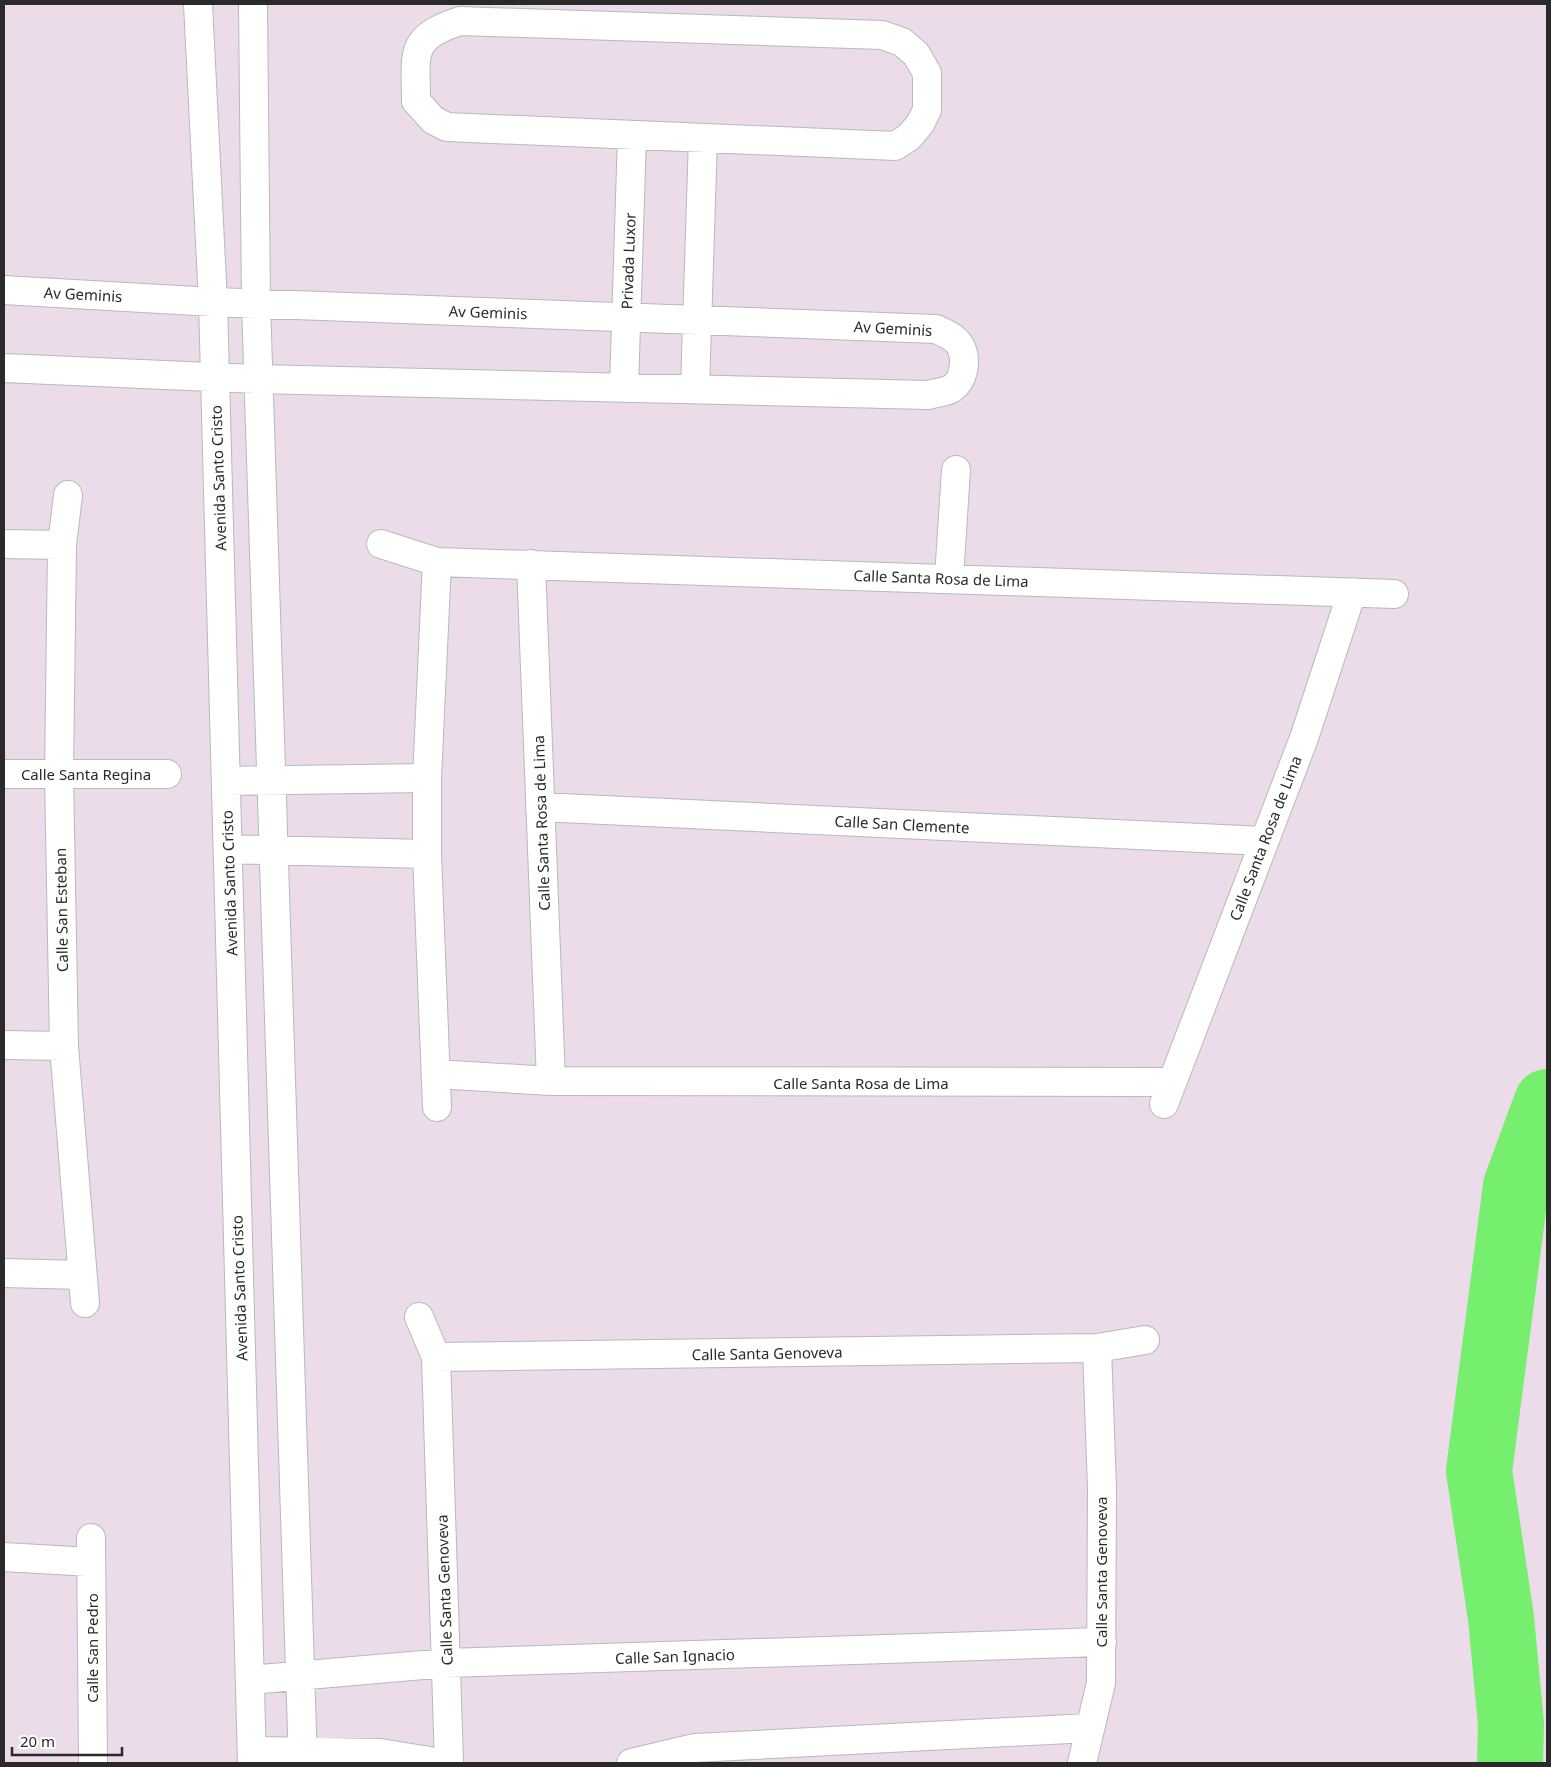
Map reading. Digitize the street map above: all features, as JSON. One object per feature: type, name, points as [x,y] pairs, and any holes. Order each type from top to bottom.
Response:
[{"type":"street","name":"Avenida Santo Cristo","points":[[198,4],[213,302],[252,1757]]},
{"type":"street","points":[[253,4],[258,379],[303,1758]]},
{"type":"street","points":[[460,21],[882,34],[902,42],[916,54],[927,73],[927,110],[920,124],[909,137],[895,146],[703,138],[447,127],[432,120],[416,101],[416,51],[425,38],[437,29],[460,21]]},
{"type":"street","name":"Privada Luxor","points":[[624,388],[632,135]]},
{"type":"street","points":[[695,389],[703,138]]},
{"type":"street","name":"Av Geminis","points":[[4,290],[213,302],[936,329],[955,338],[963,352],[964,365],[960,378],[951,389],[928,395],[258,379],[4,368]]},
{"type":"street","points":[[949,578],[956,470]]},
{"type":"street","name":"Calle San Esteban","points":[[68,495],[62,545],[59,775],[64,1046],[85,1303]]},
{"type":"street","points":[[4,544],[62,545]]},
{"type":"street","name":"Calle Santa Rosa de Lima","points":[[381,544],[437,562],[1394,594]]},
{"type":"street","points":[[437,562],[427,778],[427,854],[437,1107]]},
{"type":"street","name":"Calle Santa Rosa de Lima","points":[[531,564],[551,1081]]},
{"type":"street","name":"Calle Santa Rosa de Lima","points":[[436,1074],[551,1081],[1168,1093],[1304,738],[1352,592]]},
{"type":"street","name":"Calle Santa Regina","points":[[4,774],[167,774]]},
{"type":"street","points":[[226,781],[427,778]]},
{"type":"street","name":"Calle San Clemente","points":[[540,807],[1264,841]]},
{"type":"street","points":[[228,849],[427,854]]},
{"type":"street","points":[[4,1045],[64,1046]]},
{"type":"street","points":[[4,1273],[82,1274]]},
{"type":"street","name":"Calle Santa Genoveva","points":[[419,1317],[436,1357],[449,1763]]},
{"type":"street","name":"Calle Santa Genoveva","points":[[436,1357],[1097,1348],[1145,1340]]},
{"type":"street","name":"Calle Santa Genoveva","points":[[1082,1763],[1100,1683],[1102,1642],[1102,1489],[1097,1348]]},
{"type":"street","name":"Calle San Pedro","points":[[4,1556],[91,1550],[92,1763]]},
{"type":"street","name":"Calle San Ignacio","points":[[250,1680],[446,1663],[1102,1642]]},
{"type":"street","points":[[631,1763],[694,1748],[1089,1728]]},
{"type":"street","points":[[252,1757],[303,1758],[380,1753],[442,1763]]},
{"type":"waterway","points":[[1510,1763],[1511,1724],[1501,1618],[1479,1471],[1516,1186],[1547,1102]]}]
